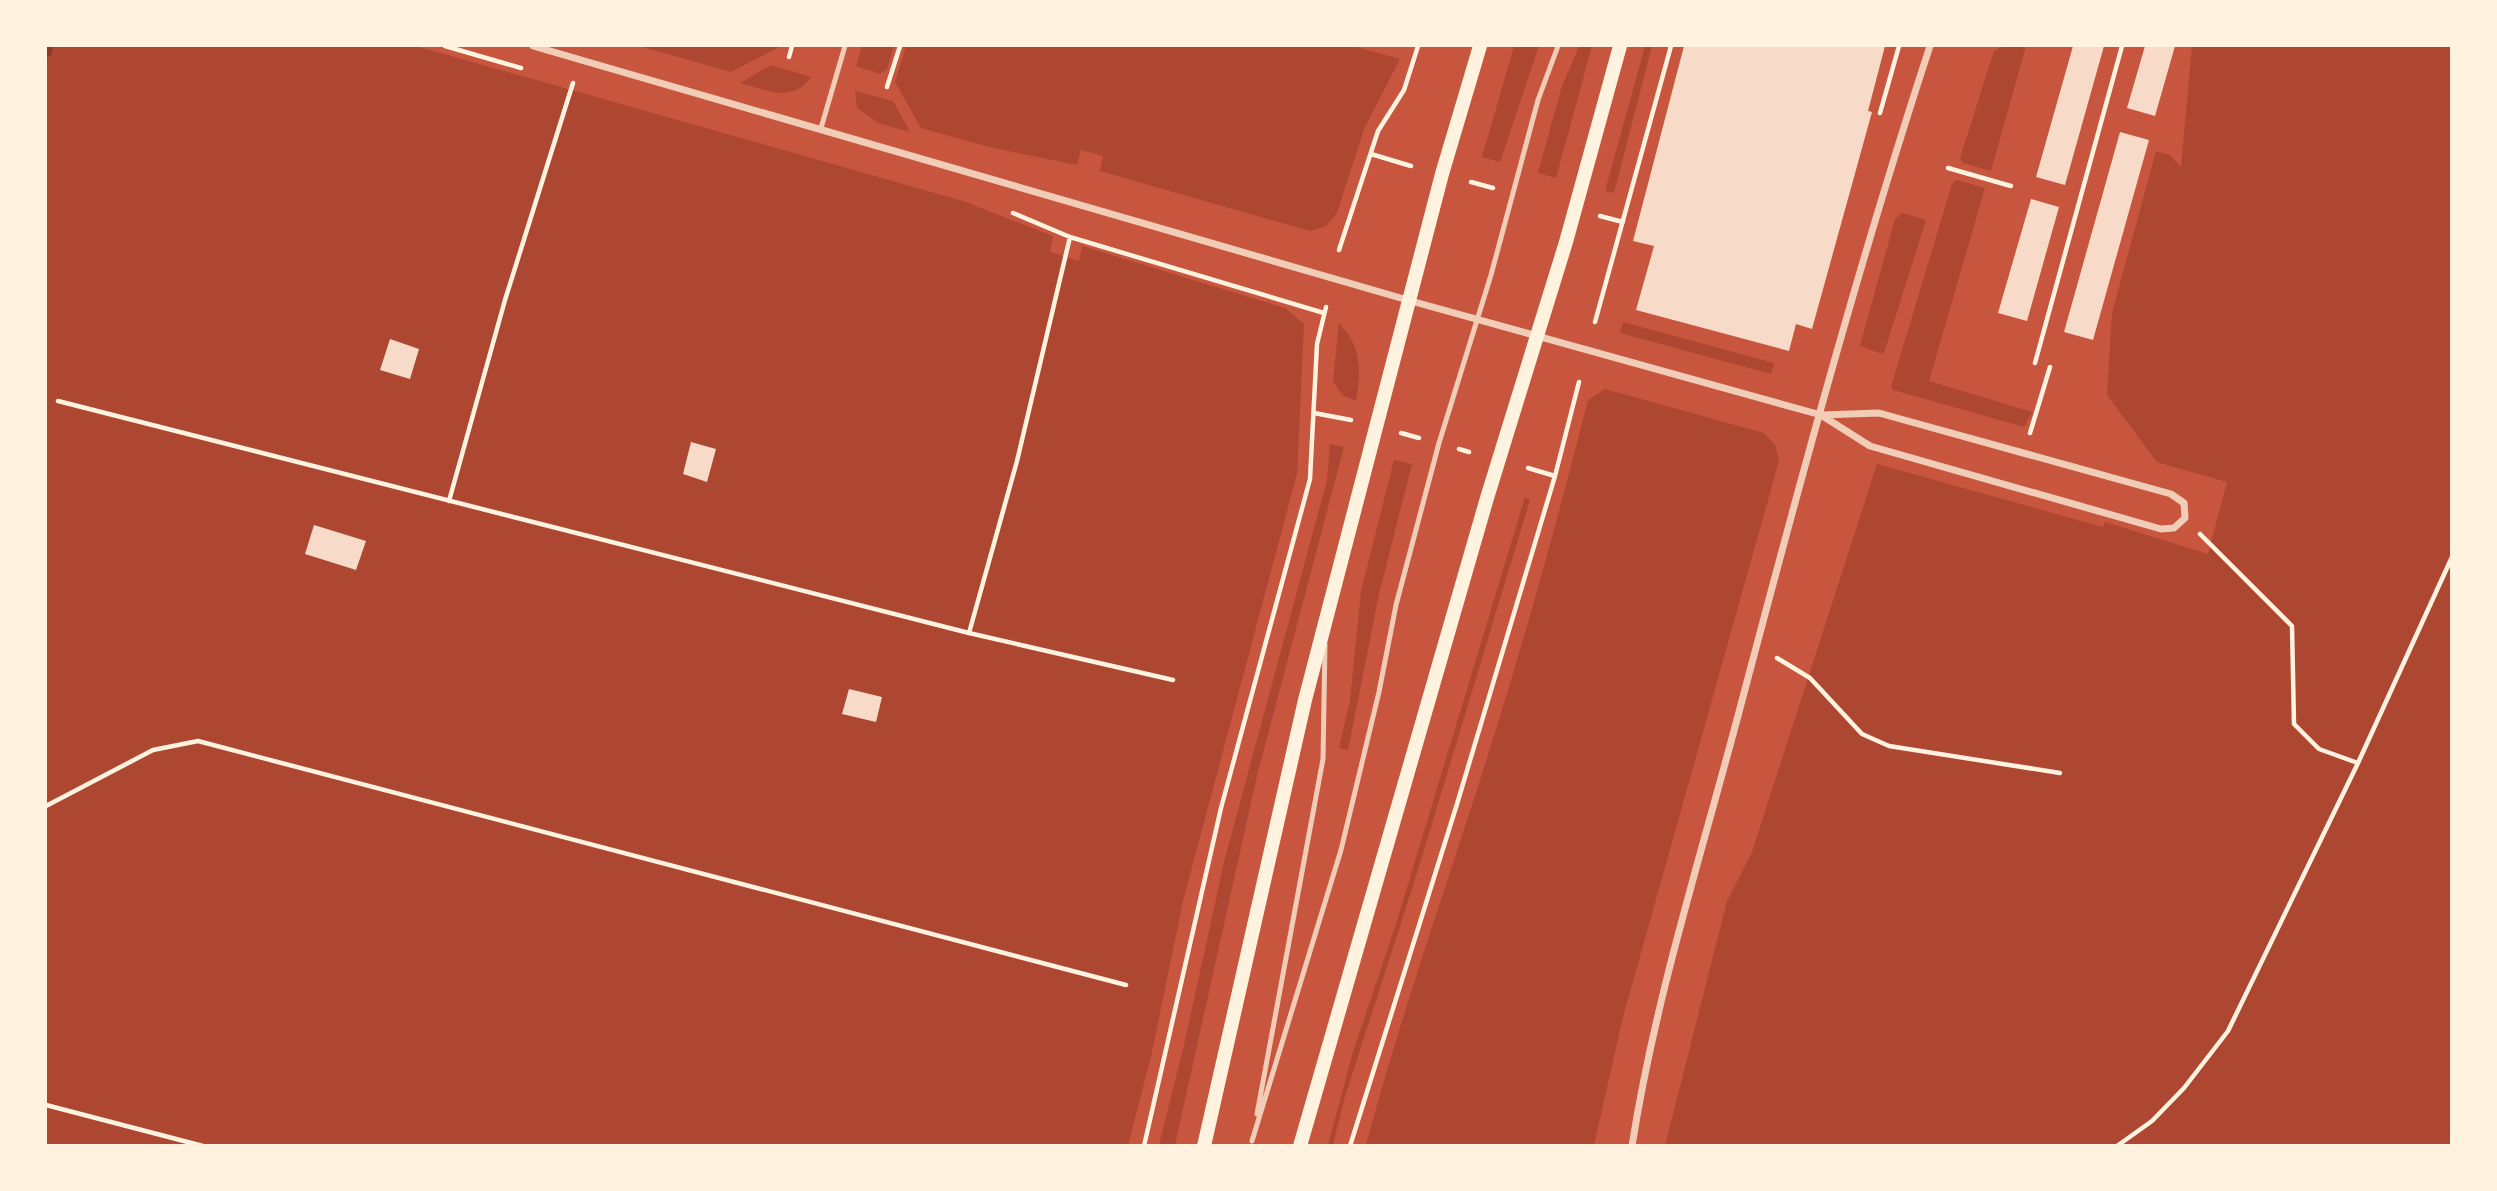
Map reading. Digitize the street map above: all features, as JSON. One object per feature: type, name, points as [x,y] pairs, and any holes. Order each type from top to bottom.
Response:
[{"type":"main road","points":[[1204,1146],[1305,700],[1451,143],[1480,46]]},
{"type":"main road","points":[[1300,1146],[1566,242],[1620,46]]},
{"type":"street","points":[[533,46],[1411,302],[1821,415],[1870,446],[2167,530],[2175,528],[2185,519],[2183,503],[2171,494],[1879,412],[1821,415]]},
{"type":"street","points":[[1632,1146],[1645,1065],[1759,638],[1881,202],[1930,46]]},
{"type":"lane","points":[[821,128],[845,46]]},
{"type":"lane","points":[[1252,1143],[1341,850],[1379,692],[1396,604],[1439,443],[1538,100],[1558,46]]},
{"type":"lane","points":[[1252,1143],[1323,759],[1326,623]]},
{"type":"path","points":[[789,57],[792,46]]},
{"type":"path","points":[[887,87],[900,46]]},
{"type":"path","points":[[1339,250],[1378,131],[1404,90],[1418,46]]},
{"type":"path","points":[[1595,322],[1671,46]]},
{"type":"path","points":[[2035,363],[2122,46]]},
{"type":"path","points":[[449,501],[505,300],[573,83]]},
{"type":"path","points":[[1371,154],[1411,166]]},
{"type":"path","points":[[1948,168],[2011,186]]},
{"type":"path","points":[[1471,182],[1498,189]]},
{"type":"path","points":[[1593,214],[1623,222]]},
{"type":"path","points":[[969,633],[1017,461],[1070,237]]},
{"type":"path","points":[[1144,1146],[1220,808],[1310,479],[1317,344],[1326,307]]},
{"type":"path","points":[[2028,437],[2050,367]]},
{"type":"path","points":[[1350,1146],[1457,804],[1555,476],[1579,382]]},
{"type":"path","points":[[58,401],[969,633],[1172,680]]},
{"type":"path","points":[[1314,413],[1353,421]]},
{"type":"path","points":[[1396,432],[1426,439]]},
{"type":"path","points":[[1528,468],[1555,476]]},
{"type":"path","points":[[2185,519],[2292,626],[2294,723],[2319,749],[2358,763]]},
{"type":"path","points":[[2117,1146],[2152,1121],[2176,1096],[2228,1031],[2358,763],[2452,557]]},
{"type":"path","points":[[1759,638],[1777,658],[1810,678],[1862,734],[1889,746],[2060,773]]},
{"type":"path","points":[[46,806],[153,750],[198,741],[1126,985]]},
{"type":"path","points":[[46,1105],[204,1146]]},
{"type":"shaded area","points":[[46,46],[416,46],[963,201],[1053,236],[1050,252],[1079,261],[1082,246],[1285,308],[1304,324],[1297,474],[1183,901],[1151,1057],[1128,1145],[46,1145]]},
{"type":"shaded area","points":[[639,46],[781,46],[731,72]]},
{"type":"shaded area","points":[[862,46],[894,46],[887,69],[880,74],[856,66]]},
{"type":"shaded area","points":[[906,46],[1353,46],[1400,59],[1364,129],[1337,213],[1326,226],[1310,231],[1100,171],[1103,156],[1081,150],[1077,165],[989,147],[921,128],[895,82]]},
{"type":"shaded area","points":[[1514,46],[1539,46],[1500,162],[1482,157]]},
{"type":"shaded area","points":[[1579,46],[1592,46],[1556,178],[1538,173],[1561,89]]},
{"type":"shaded area","points":[[1645,46],[1652,46],[1614,193],[1605,191]]},
{"type":"shaded area","points":[[2003,46],[2026,46],[1991,171],[1963,163],[1960,158],[1994,51]]},
{"type":"shaded area","points":[[2192,46],[2451,46],[2451,1145],[1665,1146],[1727,901],[1752,852],[1877,464],[2103,527],[2105,522],[2208,554],[2227,482],[2157,462],[2107,395],[2112,313],[2156,151],[2170,155],[2181,167]]},
{"type":"shaded area","points":[[771,65],[811,77],[804,85],[787,93],[740,83]]},
{"type":"shaded area","points":[[855,91],[893,101],[910,132],[878,123],[857,108]]},
{"type":"shaded area","points":[[1957,180],[1985,188],[1929,381],[2032,412],[2024,427],[1893,390],[1891,387],[1952,184]]},
{"type":"shaded area","points":[[1902,213],[1926,220],[1882,354],[1860,346],[1895,219]]},
{"type":"shaded area","points":[[1623,322],[1774,363],[1771,374],[1620,333]]},
{"type":"shaded area","points":[[1339,323],[1352,341],[1358,359],[1356,401],[1342,395],[1333,381]]},
{"type":"shaded area","points":[[1605,389],[1764,433],[1775,445],[1779,461],[1623,1017],[1594,1145],[1366,1145],[1407,1006],[1510,683],[1588,400]]},
{"type":"shaded area","points":[[1330,444],[1344,447],[1257,776],[1175,1145],[1159,1145],[1224,862],[1327,480]]},
{"type":"shaded area","points":[[1394,460],[1412,464],[1379,594],[1348,750],[1339,748],[1350,700],[1361,591]]},
{"type":"shaded area","points":[[1525,497],[1530,500],[1418,870],[1344,1100],[1333,1145],[1328,1145],[1353,1052],[1396,924]]},
{"type":"building","points":[[1684,46],[1885,46],[1868,111],[1872,112],[1812,329],[1796,324],[1789,351],[1636,310],[1654,246],[1633,241]]},
{"type":"building","points":[[2073,46],[2104,46],[2065,185],[2036,177]]},
{"type":"building","points":[[2145,46],[2175,46],[2155,116],[2127,108]]},
{"type":"building","points":[[2120,132],[2149,140],[2093,340],[2064,332]]},
{"type":"building","points":[[2031,199],[2059,207],[2027,321],[1998,313]]},
{"type":"building","points":[[390,339],[419,349],[410,379],[380,370]]},
{"type":"building","points":[[691,442],[716,449],[707,482],[683,474]]},
{"type":"building","points":[[314,525],[366,541],[356,570],[305,554]]},
{"type":"building","points":[[849,689],[882,697],[876,722],[842,714]]},
{"type":"waterway","points":[[46,51],[47,46]]}]
